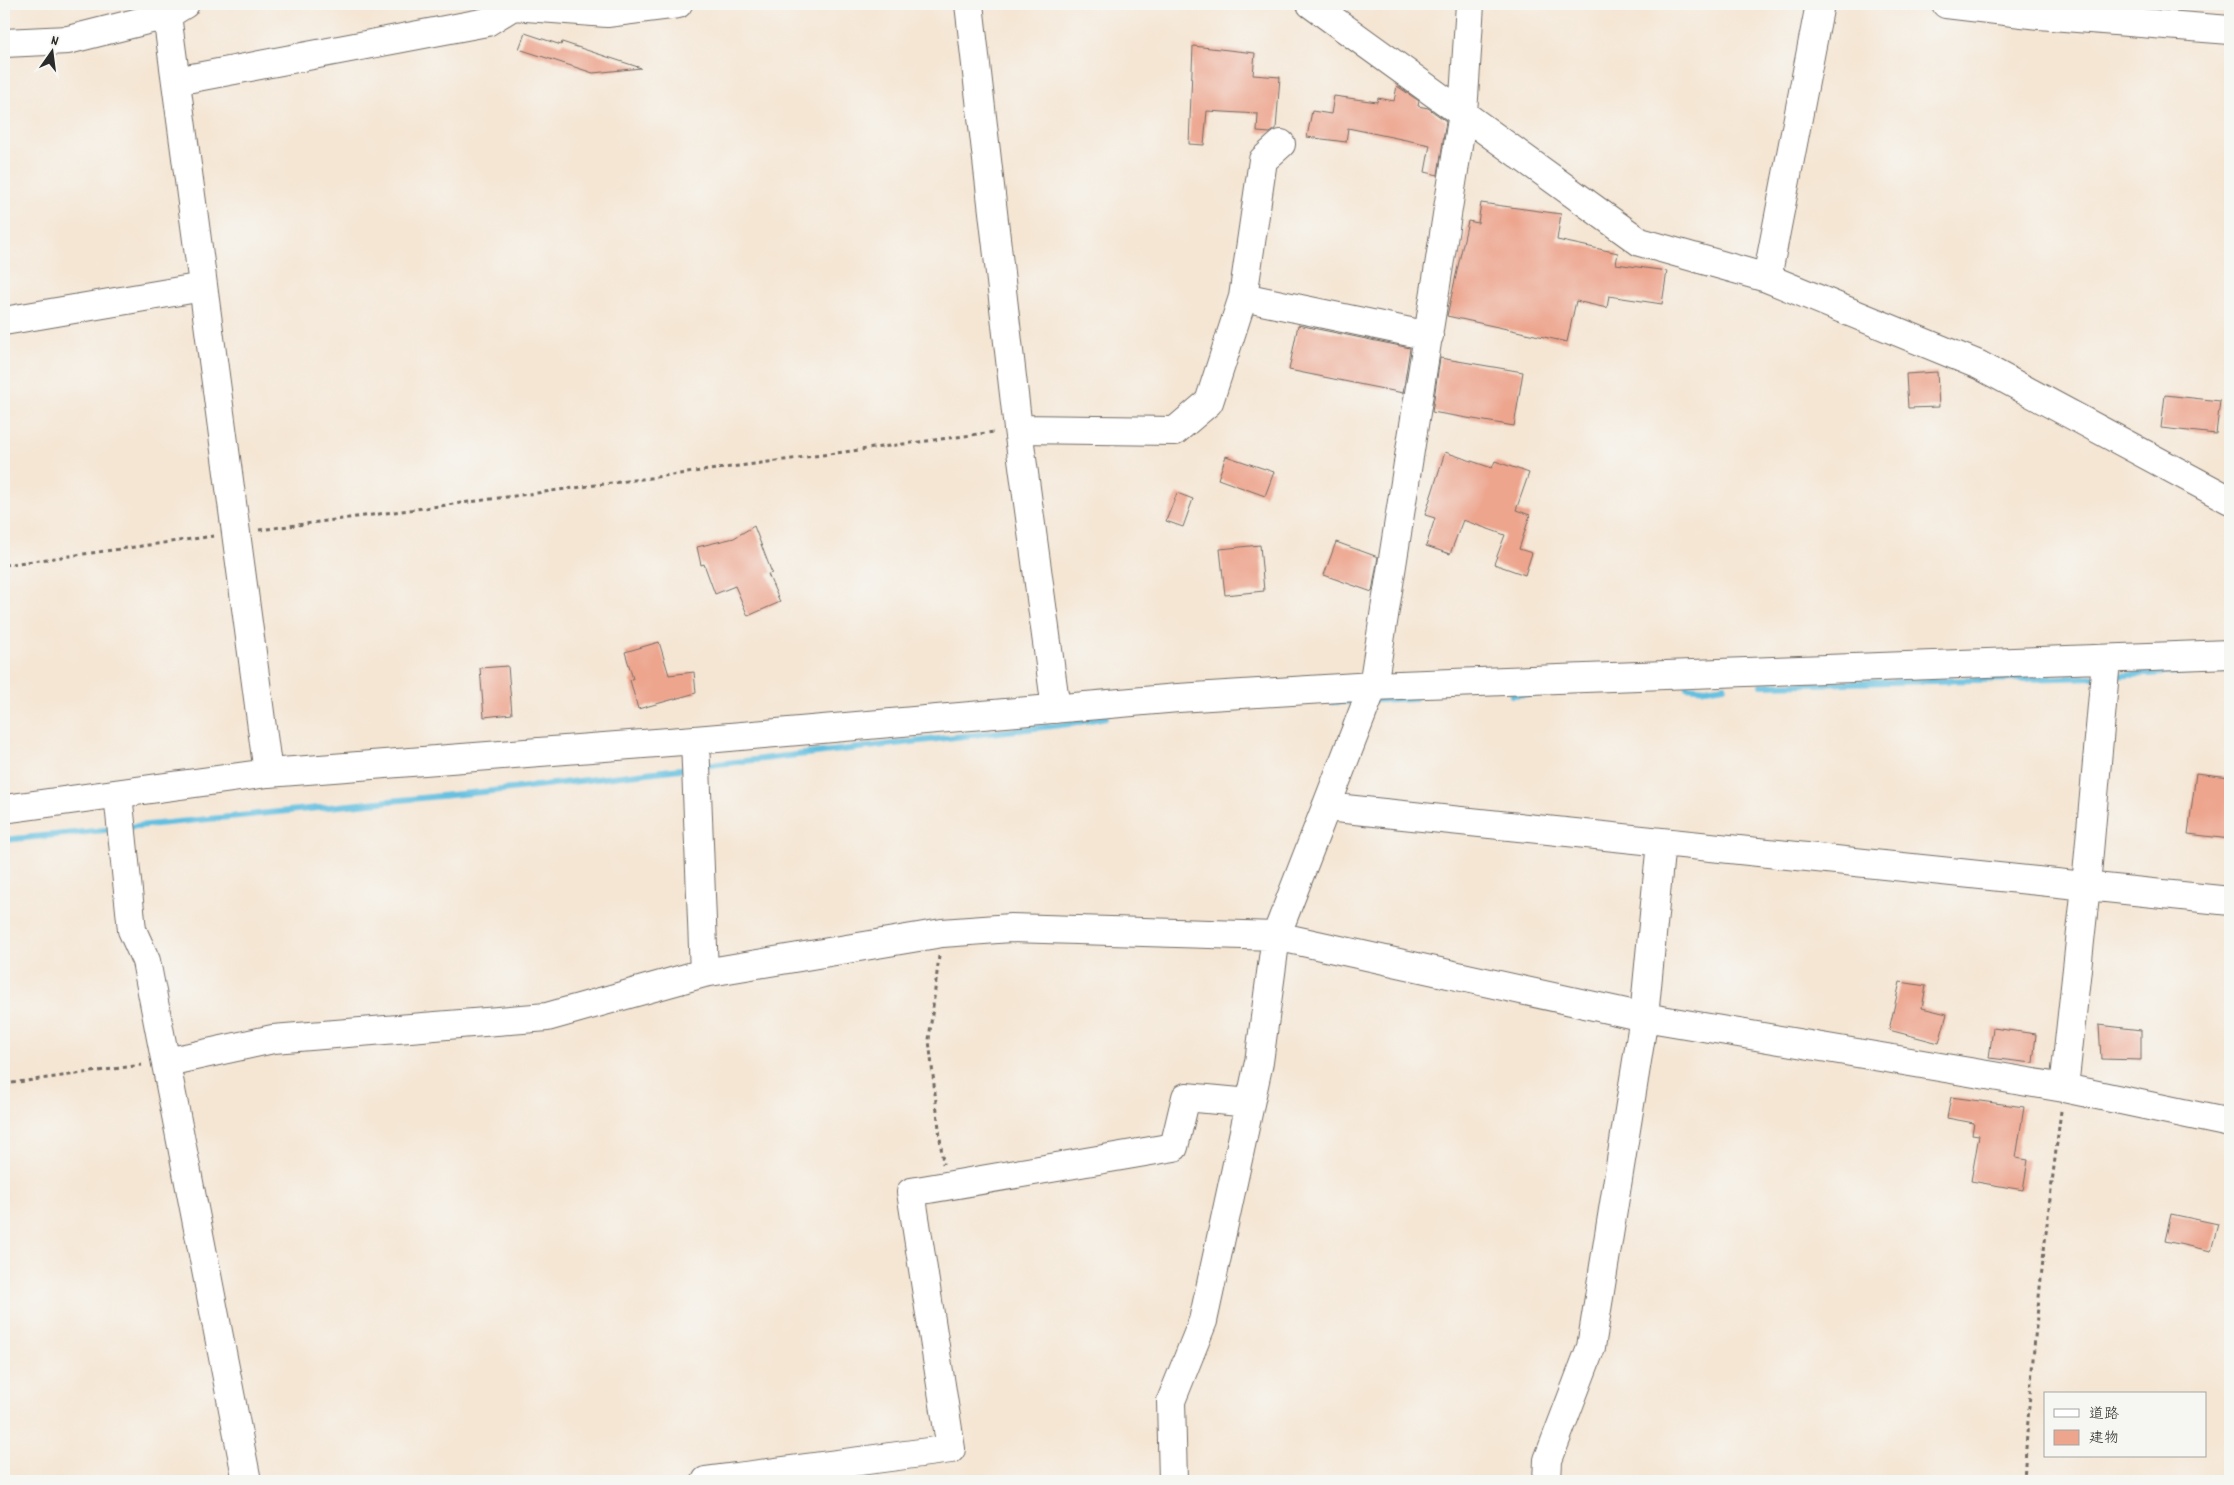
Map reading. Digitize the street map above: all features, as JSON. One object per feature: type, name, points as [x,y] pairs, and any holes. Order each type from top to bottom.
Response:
[{"type":"street","points":[[176,80],[487,22],[513,6],[607,13],[678,4]]},
{"type":"street","points":[[968,4],[1018,429],[1056,708]]},
{"type":"street","points":[[1311,4],[1640,242],[1768,278],[1979,365],[2230,500]]},
{"type":"street","points":[[1174,1481],[1171,1401],[1203,1321],[1259,1062],[1276,936],[1373,686],[1463,113],[1470,4]]},
{"type":"street","points":[[1768,278],[1820,4]]},
{"type":"street","points":[[1946,4],[2039,10],[2230,30]]},
{"type":"street","points":[[4,43],[68,40],[176,9],[176,80],[268,773]]},
{"type":"street","points":[[1018,429],[1175,431],[1209,402],[1243,297],[1263,160],[1281,144]]},
{"type":"street","points":[[4,321],[203,287]]},
{"type":"street","points":[[1243,297],[1429,336]]},
{"type":"street","points":[[4,809],[268,773],[695,740],[1056,708],[1373,686],[2230,654]]},
{"type":"street","points":[[2064,1088],[2086,886],[2106,660]]},
{"type":"street","points":[[695,740],[704,973]]},
{"type":"street","points":[[118,794],[132,930],[146,961],[248,1481]]},
{"type":"street","points":[[1326,807],[2230,901]]},
{"type":"street","points":[[1548,1481],[1548,1460],[1591,1347],[1644,1017],[1661,842]]},
{"type":"street","points":[[167,1062],[273,1040],[547,1017],[704,973],[942,934],[1011,928],[1276,936],[1644,1017],[2064,1088],[2230,1123]]},
{"type":"street","points":[[706,1481],[738,1479],[951,1449],[911,1192],[1174,1147],[1186,1097],[1250,1103]]},
{"type":"path","points":[[4,565],[1018,429]]},
{"type":"path","points":[[942,934],[929,1040],[946,1186]]},
{"type":"path","points":[[4,1084],[167,1062]]},
{"type":"path","points":[[2024,1481],[2030,1376],[2038,1294],[2064,1088]]},
{"type":"building","points":[[525,33],[561,45],[562,42],[641,68],[593,73],[519,49]]},
{"type":"building","points":[[1193,46],[1255,53],[1253,75],[1280,77],[1276,129],[1270,133],[1257,132],[1258,114],[1207,111],[1204,145],[1189,144]]},
{"type":"building","points":[[1397,86],[1419,101],[1418,106],[1428,108],[1446,121],[1438,175],[1425,172],[1430,145],[1348,128],[1346,142],[1307,137],[1312,111],[1331,114],[1334,96],[1377,102],[1378,98],[1394,101]]},
{"type":"building","points":[[1481,203],[1561,214],[1557,240],[1618,253],[1616,264],[1667,271],[1662,304],[1609,296],[1607,308],[1576,301],[1567,342],[1447,316],[1468,221],[1478,223]]},
{"type":"building","points":[[1298,325],[1410,348],[1403,393],[1289,370]]},
{"type":"building","points":[[1440,358],[1523,372],[1514,426],[1432,412]]},
{"type":"building","points":[[1937,372],[1939,407],[1908,408],[1906,374]]},
{"type":"building","points":[[2165,395],[2220,401],[2216,434],[2161,428]]},
{"type":"building","points":[[1445,452],[1492,468],[1495,461],[1529,473],[1516,510],[1530,515],[1519,549],[1532,553],[1525,575],[1494,564],[1505,535],[1463,520],[1450,554],[1426,546],[1435,518],[1425,515]]},
{"type":"building","points":[[1226,456],[1274,472],[1265,496],[1218,479]]},
{"type":"building","points":[[1177,493],[1193,499],[1183,527],[1166,521]]},
{"type":"building","points":[[754,526],[772,573],[768,574],[780,602],[748,616],[735,586],[715,594],[704,564],[701,565],[697,547],[734,538]]},
{"type":"building","points":[[1336,542],[1378,557],[1372,592],[1324,575]]},
{"type":"building","points":[[1260,545],[1264,591],[1225,595],[1220,549]]},
{"type":"building","points":[[659,642],[669,675],[694,672],[696,693],[638,709],[630,680],[633,679],[625,652]]},
{"type":"building","points":[[508,666],[512,714],[484,717],[480,668]]},
{"type":"building","points":[[2196,773],[2230,777],[2230,839],[2188,834]]},
{"type":"building","points":[[1900,982],[1926,986],[1922,1008],[1947,1014],[1939,1043],[1889,1030]]},
{"type":"building","points":[[2099,1025],[2141,1030],[2141,1060],[2101,1059]]},
{"type":"building","points":[[1993,1028],[2036,1034],[2033,1063],[1989,1058]]},
{"type":"building","points":[[1951,1097],[2024,1107],[2016,1158],[2028,1160],[2023,1190],[1971,1181],[1979,1135],[1972,1134],[1974,1123],[1947,1118]]},
{"type":"building","points":[[2171,1214],[2218,1224],[2211,1251],[2165,1241]]},
{"type":"waterway","points":[[2112,676],[2230,669]]},
{"type":"waterway","points":[[1762,685],[2099,677]]},
{"type":"waterway","points":[[1687,687],[1706,689],[1724,686]]},
{"type":"waterway","points":[[1512,695],[1540,693]]},
{"type":"waterway","points":[[1375,700],[1415,698]]},
{"type":"waterway","points":[[1332,702],[1360,701]]},
{"type":"waterway","points":[[701,766],[1069,724],[1106,717]]},
{"type":"waterway","points":[[127,827],[502,790],[689,768]]},
{"type":"waterway","points":[[4,840],[115,829]]}]
